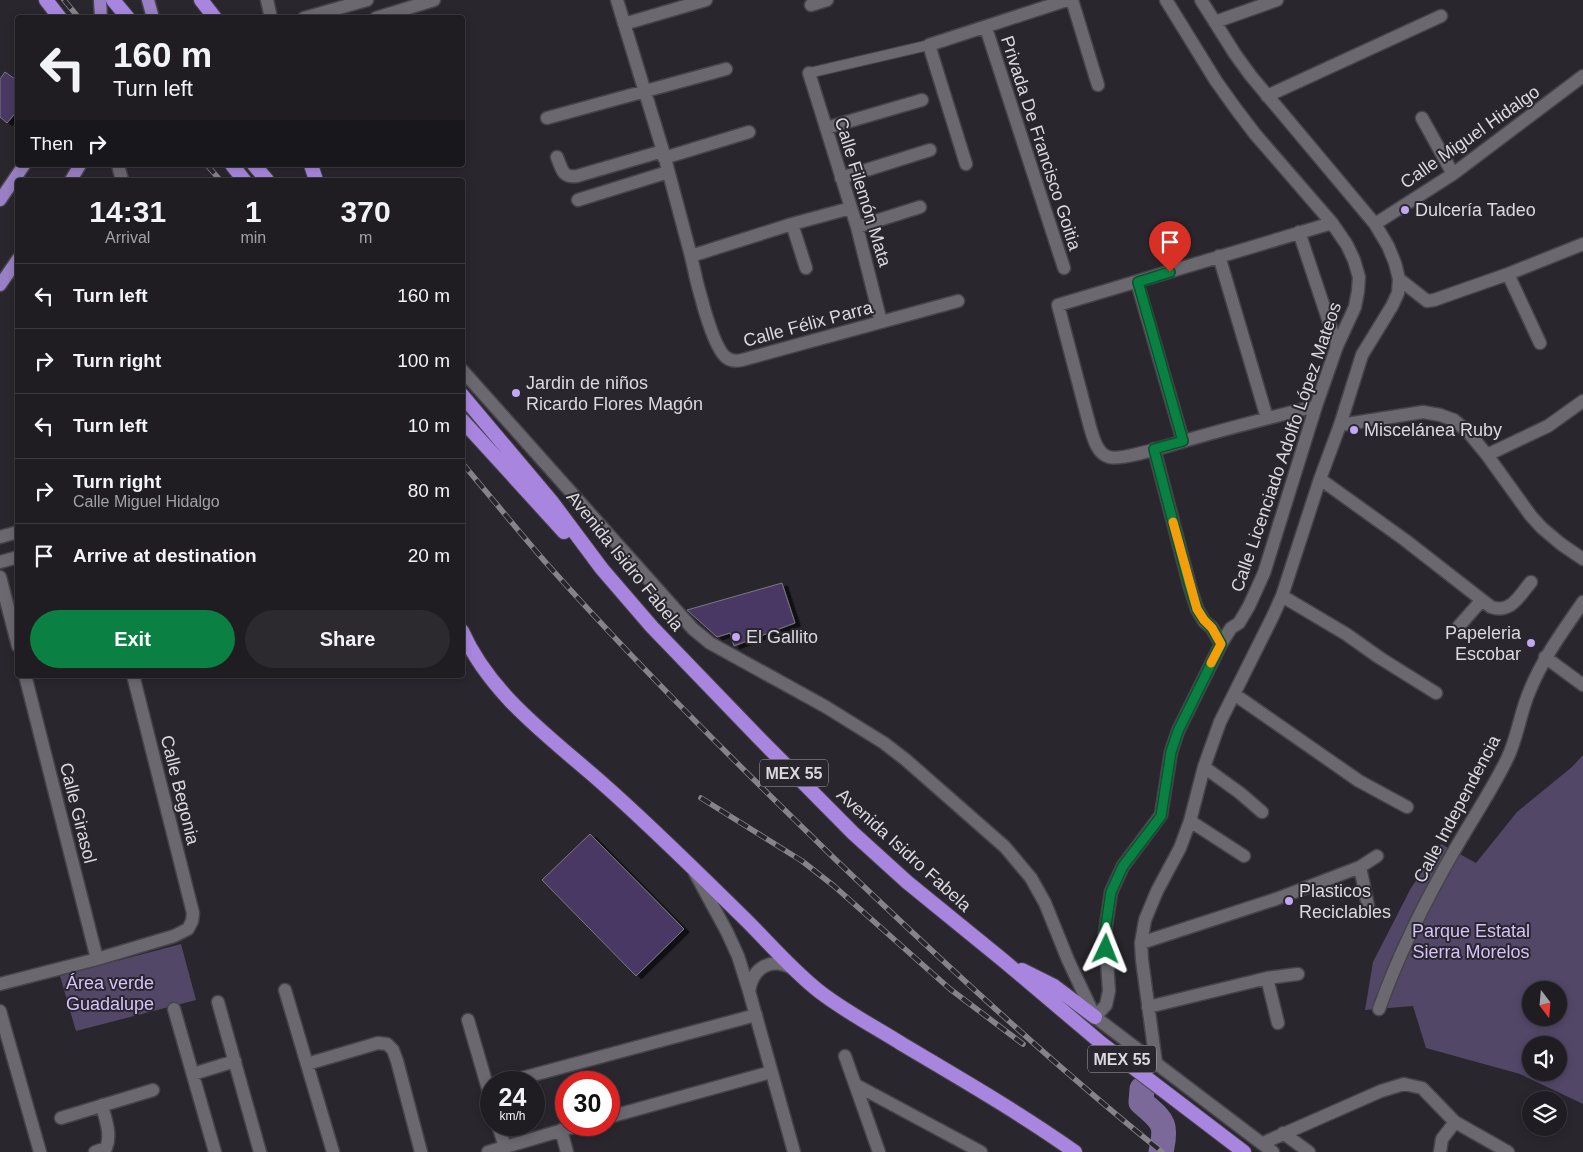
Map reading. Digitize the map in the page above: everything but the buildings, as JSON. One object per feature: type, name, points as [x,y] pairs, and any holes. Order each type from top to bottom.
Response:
[{"type":"highway","points":[[46,0],[58,15]]},
{"type":"highway","points":[[113,0],[126,15]]},
{"type":"highway","points":[[201,0],[213,15]]},
{"type":"highway","points":[[234,167],[242,178]]},
{"type":"highway","points":[[256,167],[265,178]]},
{"type":"highway","name":"Avenida Isidro Fabela","points":[[465,399],[552,502],[602,569],[652,627],[853,833],[907,882],[1100,1043],[1244,1152]]},
{"type":"highway","points":[[465,423],[569,538],[602,569]]},
{"type":"highway","points":[[465,637],[484,670],[518,707],[691,867],[818,991],[844,1009],[1042,1129],[1076,1152]]},
{"type":"highway","points":[[1004,961],[1054,986],[1095,1016]]},
{"type":"main road","points":[[100,0],[100,15]]},
{"type":"main road","points":[[148,0],[152,15]]},
{"type":"main road","points":[[15,178],[23,167]]},
{"type":"main road","points":[[72,178],[79,167]]},
{"type":"main road","points":[[0,200],[15,178]]},
{"type":"main road","points":[[0,285],[15,264]]},
{"type":"street","points":[[267,0],[270,15]]},
{"type":"street","points":[[328,14],[367,0]]},
{"type":"street","points":[[386,15],[434,0]]},
{"type":"street","points":[[617,0],[664,155],[691,256],[792,224],[851,208]]},
{"type":"street","points":[[624,24],[706,0]]},
{"type":"street","points":[[811,6],[827,0]]},
{"type":"street","points":[[809,72],[929,45],[986,28],[1067,0]]},
{"type":"street","points":[[1072,0],[1098,86]]},
{"type":"street","name":"Calle Licenciado Adolfo López Mateos","points":[[1095,1016],[1106,1005],[1109,991],[1105,932],[1111,892],[1123,866],[1161,816],[1171,752],[1178,731],[1221,644],[1231,628],[1239,623],[1264,573],[1316,406],[1337,346],[1355,307],[1358,291],[1358,277],[1354,260],[1347,245],[1332,223],[1255,134],[1236,109],[1216,81],[1166,0]]},
{"type":"street","points":[[1156,1063],[1141,943],[1148,913],[1180,848],[1190,821],[1204,767],[1220,722],[1282,596],[1362,355],[1392,306],[1398,293],[1400,279],[1388,246],[1375,224],[1267,96],[1235,54],[1201,0]]},
{"type":"street","points":[[1215,22],[1277,0]]},
{"type":"street","points":[[1267,96],[1441,16]]},
{"type":"street","name":"Privada De Francisco Goitia","points":[[986,28],[1064,268]]},
{"type":"street","points":[[929,45],[966,164]]},
{"type":"street","points":[[547,118],[726,69]]},
{"type":"street","name":"Calle Filemón Mata","points":[[809,72],[857,227],[881,322]]},
{"type":"street","name":"Calle Miguel Hidalgo","points":[[1375,224],[1453,174],[1583,76]]},
{"type":"street","points":[[826,128],[922,100]]},
{"type":"street","points":[[1422,118],[1453,174]]},
{"type":"street","points":[[557,157],[565,174],[570,177],[664,155],[749,132]]},
{"type":"street","points":[[841,178],[930,150]]},
{"type":"street","points":[[578,200],[668,172]]},
{"type":"street","points":[[857,227],[920,207]]},
{"type":"street","points":[[1316,406],[1118,458],[1109,457],[1101,452],[1094,441],[1058,305],[1332,223]]},
{"type":"street","points":[[792,224],[806,268]]},
{"type":"street","points":[[1299,232],[1337,346]]},
{"type":"street","points":[[1400,279],[1427,301],[1442,298],[1508,274],[1583,244]]},
{"type":"street","name":"Calle Félix Parra","points":[[691,256],[716,343],[721,353],[727,359],[742,360],[958,301]]},
{"type":"street","points":[[1220,256],[1267,418]]},
{"type":"street","points":[[1508,274],[1540,343]]},
{"type":"street","points":[[1138,282],[1183,441]]},
{"type":"street","name":"MEX 55","points":[[465,373],[693,629],[710,644],[842,716],[884,743],[906,760],[1005,848],[1031,878],[1045,903],[1068,960],[1095,1016],[1273,1152]]},
{"type":"street","points":[[1487,455],[1548,426],[1583,401]]},
{"type":"street","points":[[1340,425],[1423,412],[1454,420],[1469,433],[1487,455],[1531,516],[1561,544],[1583,559]]},
{"type":"street","points":[[1154,449],[1197,609],[1212,628],[1221,644]]},
{"type":"street","points":[[1320,478],[1405,540],[1491,607],[1498,610],[1512,605],[1531,582]]},
{"type":"street","points":[[0,538],[15,533]]},
{"type":"street","points":[[0,562],[15,558]]},
{"type":"street","points":[[0,577],[15,634]]},
{"type":"street","points":[[1282,596],[1346,634],[1436,693]]},
{"type":"street","points":[[1459,626],[1481,601]]},
{"type":"street","name":"Calle Independencia","points":[[1380,1010],[1392,973],[1406,941],[1453,852],[1508,759],[1529,691],[1545,657],[1583,602]]},
{"type":"street","points":[[1545,657],[1583,685]]},
{"type":"street","name":"Calle Girasol","points":[[26,678],[97,959]]},
{"type":"street","name":"Calle Begonia","points":[[97,959],[181,934],[188,929],[192,921],[193,913],[134,678]]},
{"type":"street","points":[[1234,694],[1359,781],[1407,807]]},
{"type":"street","points":[[1204,767],[1240,793],[1262,812]]},
{"type":"street","points":[[1190,821],[1244,856]]},
{"type":"street","points":[[1141,943],[1276,899],[1360,866],[1377,856]]},
{"type":"street","points":[[1360,866],[1368,906]]},
{"type":"street","points":[[691,867],[738,956],[794,1152]]},
{"type":"street","points":[[0,984],[97,959]]},
{"type":"street","points":[[749,991],[752,979],[757,972],[768,964],[780,964],[794,969]]},
{"type":"street","points":[[1148,1007],[1267,978],[1298,974]]},
{"type":"street","points":[[1267,978],[1278,1023]]},
{"type":"street","points":[[285,990],[333,1152]]},
{"type":"street","points":[[218,1002],[260,1152]]},
{"type":"street","points":[[174,1009],[215,1152]]},
{"type":"street","points":[[0,1011],[40,1152]]},
{"type":"street","points":[[545,1072],[756,1015]]},
{"type":"street","points":[[468,1020],[484,1071]]},
{"type":"street","points":[[307,1064],[378,1043],[387,1044],[393,1050],[397,1061],[421,1152]]},
{"type":"street","points":[[845,1056],[879,1152]]},
{"type":"street","points":[[193,1074],[234,1061]]},
{"type":"street","points":[[620,1114],[771,1072]]},
{"type":"street","points":[[856,1084],[976,1149]]},
{"type":"street","points":[[1263,1143],[1381,1091],[1404,1084],[1422,1088],[1455,1122],[1508,1152]]},
{"type":"street","points":[[61,1118],[153,1090]]},
{"type":"street","points":[[95,1152],[106,1148],[108,1142],[109,1134],[102,1105]]},
{"type":"street","points":[[1440,1152],[1442,1139],[1455,1122]]},
{"type":"street","points":[[488,1152],[555,1132]]},
{"type":"street","points":[[1283,1133],[1309,1152]]},
{"type":"street","points":[[502,1136],[505,1147]]},
{"type":"street","points":[[563,1136],[567,1152]]},
{"type":"street","points":[[956,1152],[976,1149]]},
{"type":"green space","name":"Parque Estatal Sierra Morelos","points":[[1583,755],[1583,1104],[1567,1096],[1567,1091],[1556,1091],[1535,1081],[1567,1081],[1567,1036],[1522,1036],[1522,1075],[1426,1048],[1413,1006],[1365,1010],[1373,962],[1411,888],[1441,844],[1476,863],[1517,812],[1572,767]]},
{"type":"green space","name":"Área verde Guadalupe","points":[[181,944],[196,1000],[76,1031],[60,976]]},
{"type":"waterway","points":[[1142,1089],[1141,1102],[1162,1123],[1164,1134],[1161,1152]]},
{"type":"railway","points":[[64,0],[76,15]]},
{"type":"railway","points":[[209,167],[218,178]]},
{"type":"railway","points":[[465,467],[537,553],[583,603],[654,679],[764,790],[957,974],[1078,1082],[1162,1152]]},
{"type":"railway","points":[[701,798],[802,861],[834,886],[950,989],[1023,1044]]},
{"type":"slow traffic","points":[[1173,522],[1197,609],[1212,628],[1221,644],[1211,663]]},
{"type":"place","name":"Dulcería Tadeo","points":[[1405,210]]},
{"type":"place","name":"Jardin de niños Ricardo Flores Magón","points":[[516,393]]},
{"type":"place","name":"Miscelánea Ruby","points":[[1354,430]]},
{"type":"place","name":"El Gallito","points":[[736,637]]},
{"type":"place","name":"Papeleria Escobar","points":[[1531,643]]},
{"type":"place","name":"Plasticos Reciclables","points":[[1289,901]]},
{"type":"route","points":[[1106,949],[1105,932],[1111,892],[1123,866],[1161,816],[1171,752],[1178,731],[1221,644],[1212,628],[1197,609],[1154,449],[1183,441],[1138,282],[1170,272]]}]
